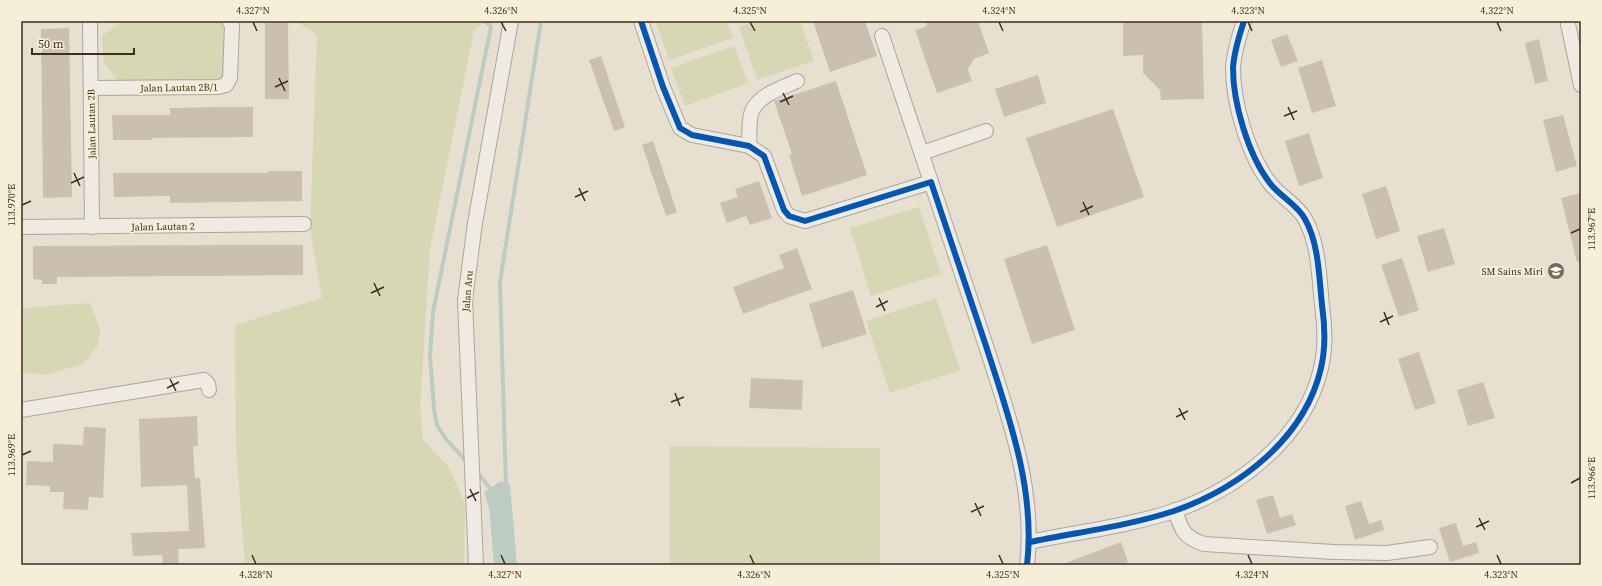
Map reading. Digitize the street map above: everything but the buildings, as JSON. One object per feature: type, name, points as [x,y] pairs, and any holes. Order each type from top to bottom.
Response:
[{"type":"street","name":"Jalan Lautan 2B","points":[[90,21],[92,227]]},
{"type":"street","name":"Jalan Lautan 2B/1","points":[[91,88],[218,87],[226,85],[230,78],[232,25],[229,21]]},
{"type":"street","name":"Jalan Aru","points":[[476,565],[471,496],[465,300],[475,223],[511,21]]},
{"type":"street","points":[[641,21],[663,87],[680,128],[692,135],[749,146],[764,156],[784,210],[789,216],[805,221],[931,182]]},
{"type":"street","points":[[1030,542],[1133,522],[1175,510],[1211,495],[1262,461],[1291,431],[1310,401],[1321,368],[1325,329],[1315,249],[1312,234],[1305,218],[1272,187],[1263,175],[1253,153],[1235,89],[1233,67],[1236,47],[1244,21]]},
{"type":"street","points":[[1568,24],[1581,85]]},
{"type":"street","points":[[882,36],[1008,414],[1024,485],[1030,542],[1027,565]]},
{"type":"street","points":[[749,146],[752,112],[758,103],[769,94],[797,81]]},
{"type":"street","points":[[922,153],[986,131]]},
{"type":"street","name":"Jalan Lautan 2","points":[[21,227],[304,224]]},
{"type":"street","points":[[21,410],[204,380],[208,384],[209,390]]},
{"type":"street","points":[[1175,510],[1181,529],[1197,542],[1204,544],[1372,553],[1387,553],[1430,547]]},
{"type":"green space","points":[[122,21],[219,21],[227,26],[227,76],[216,83],[119,81],[104,63],[102,36]]},
{"type":"green space","points":[[296,21],[485,21],[474,31],[430,248],[420,407],[423,440],[449,467],[465,505],[464,565],[245,565],[236,449],[235,325],[322,298],[310,229],[317,35]]},
{"type":"green space","points":[[727,21],[733,38],[669,60],[656,22]]},
{"type":"green space","points":[[755,21],[800,21],[814,61],[757,80],[739,27]]},
{"type":"green space","points":[[734,46],[748,83],[685,106],[671,68]]},
{"type":"green space","points":[[919,207],[941,274],[871,296],[850,228]]},
{"type":"green space","points":[[936,298],[960,370],[890,393],[866,321]]},
{"type":"green space","points":[[90,303],[100,329],[98,345],[83,364],[44,375],[21,372],[21,308]]},
{"type":"green space","points":[[670,446],[880,448],[880,565],[670,565]]},
{"type":"shaded area","points":[[501,481],[510,485],[517,565],[494,565],[489,508],[484,492]]},
{"type":"waterway","points":[[468,463],[445,438],[437,425],[434,409],[430,356],[433,312],[491,27],[485,21]]},
{"type":"waterway","points":[[506,487],[500,282],[541,21]]},
{"type":"waterway","points":[[477,472],[493,492]]},
{"type":"cycle path","points":[[641,21],[663,87],[680,128],[692,135],[749,146],[764,156],[784,210],[789,216],[805,221],[931,182],[994,370],[1018,452],[1024,481],[1027,509],[1029,537],[1027,565]]},
{"type":"cycle path","points":[[1030,542],[1121,525],[1157,516],[1199,501],[1223,489],[1266,457],[1285,438],[1301,417],[1313,393],[1321,368],[1324,352],[1324,321],[1316,250],[1310,229],[1305,219],[1302,214],[1269,182],[1261,170],[1248,143],[1243,128],[1236,97],[1233,68],[1244,21]]},
{"type":"place","name":"SM Sains Miri","points":[[1556,271]]}]
